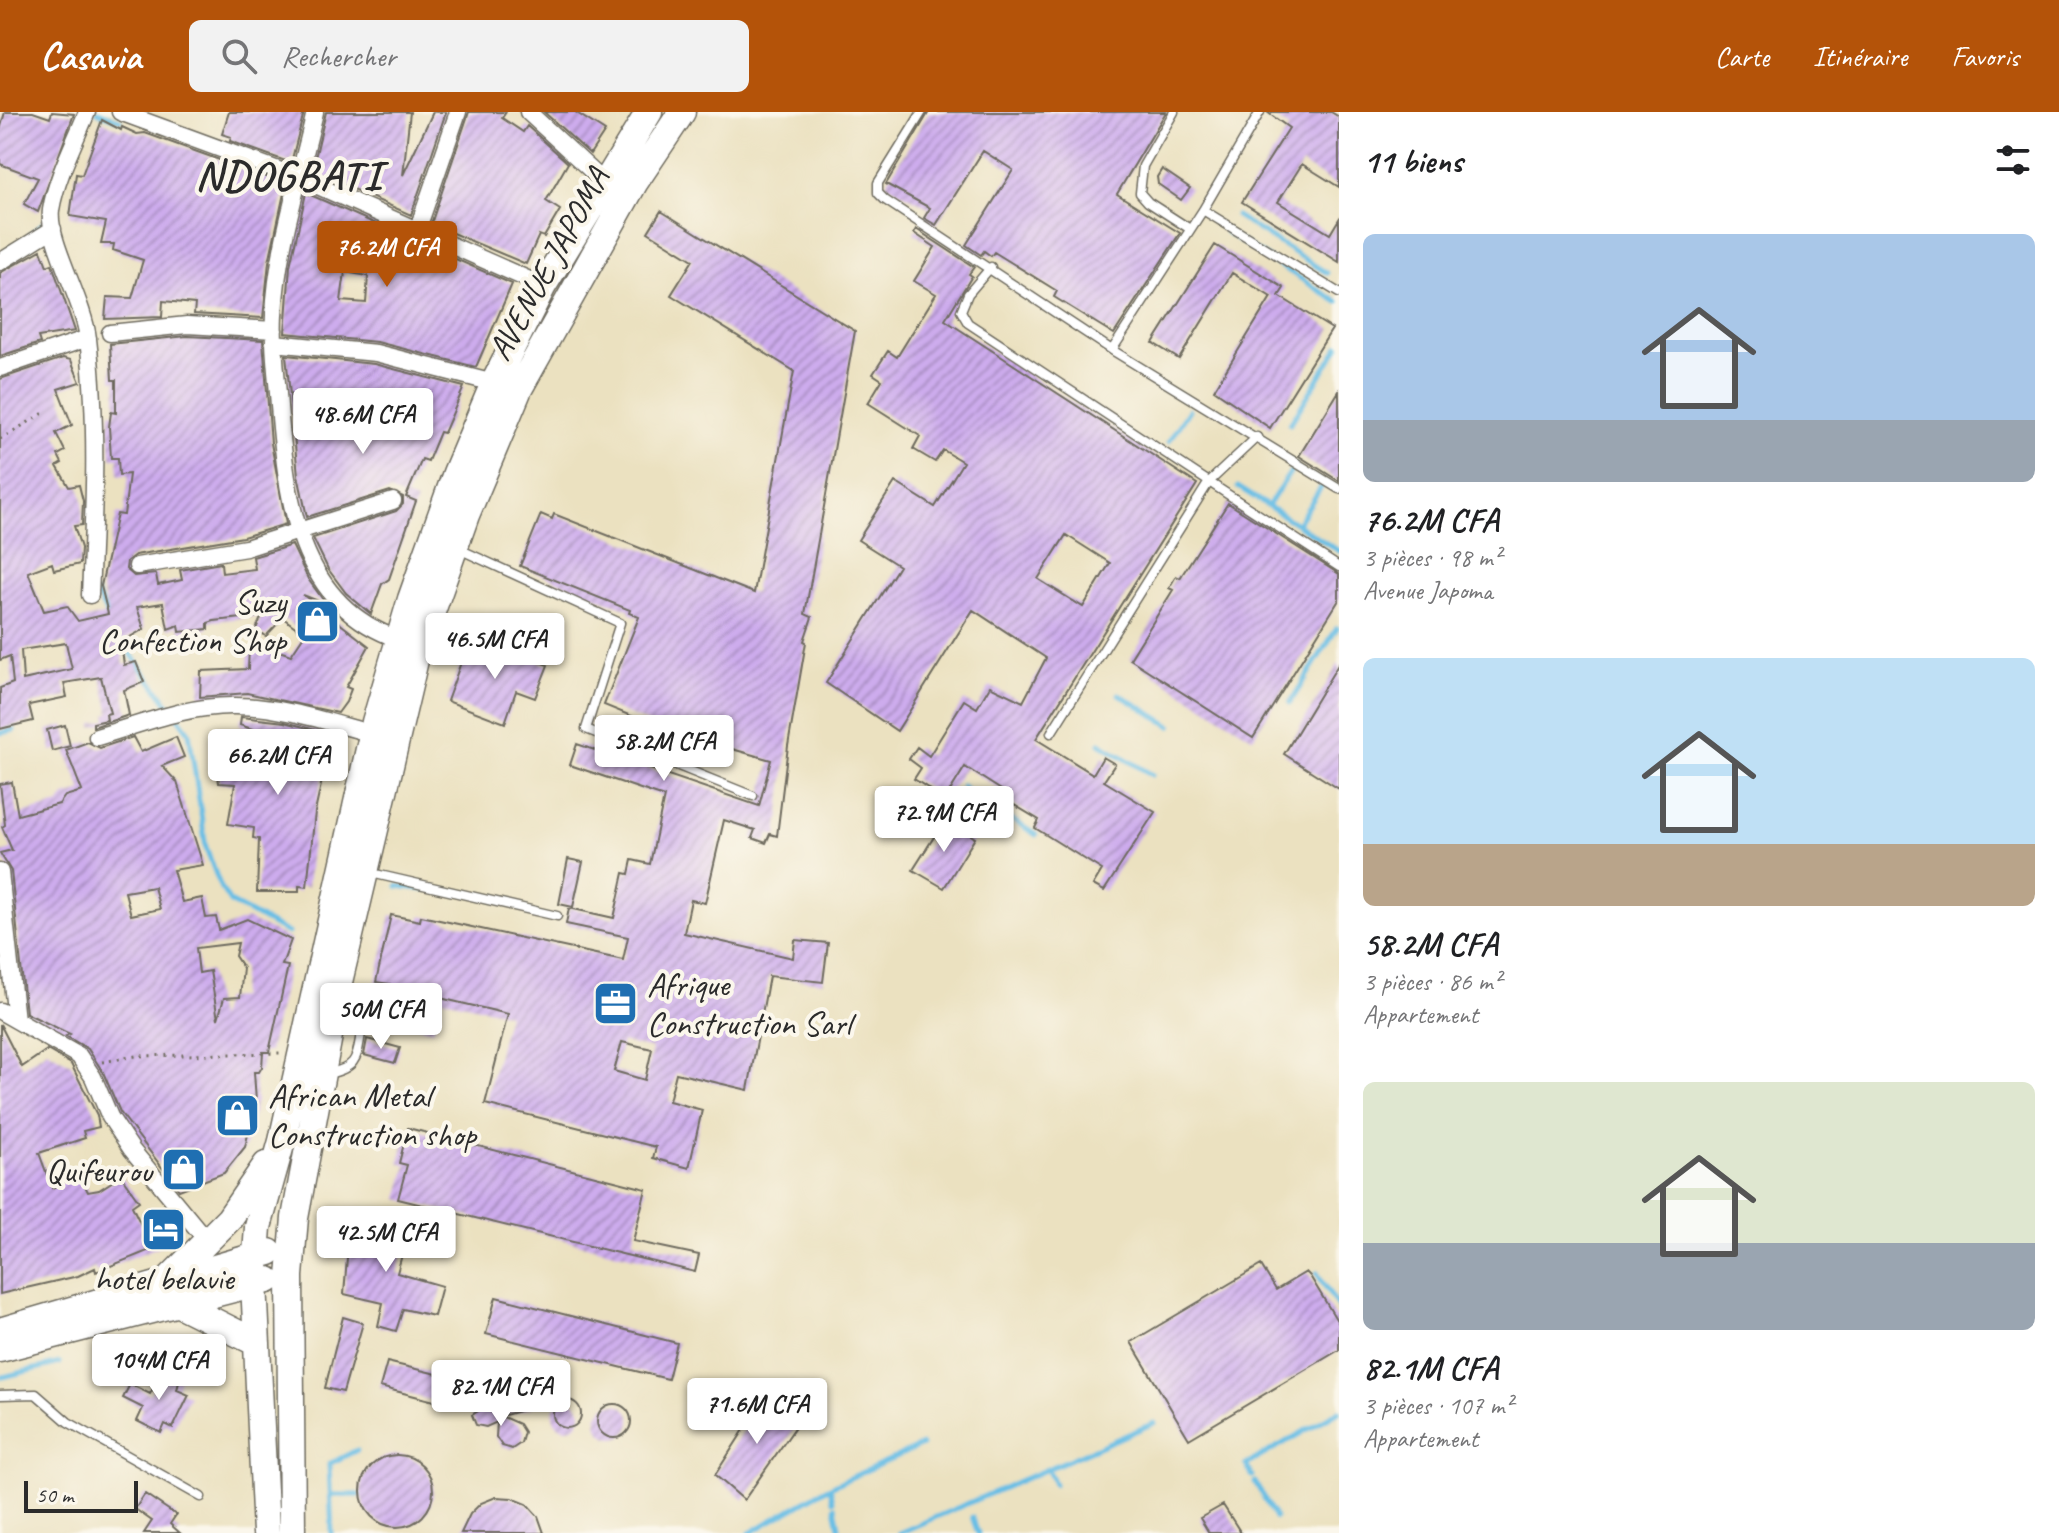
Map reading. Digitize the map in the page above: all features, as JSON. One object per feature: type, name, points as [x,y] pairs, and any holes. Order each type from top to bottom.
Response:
[{"type":"main road","name":"AVENUE JAPOMA","points":[[266,1533],[254,1256],[258,1227],[282,1141],[302,1051],[331,988],[364,871],[415,660],[454,547],[519,389],[649,112]]},
{"type":"main road","name":"AVENUE JAPOMA","points":[[292,1533],[291,1247],[322,1075],[331,988],[373,734],[398,639],[456,473],[494,383],[543,286],[617,177],[682,112]]},
{"type":"main road","points":[[170,1295],[208,1242],[246,1197],[282,1141]]},
{"type":"main road","points":[[0,1349],[170,1295],[254,1256],[291,1247]]},
{"type":"main road","points":[[0,1331],[170,1295],[290,1276]]},
{"type":"main road","points":[[170,1295],[257,1343]]},
{"type":"street","points":[[87,112],[51,210],[53,229],[80,300],[88,338],[95,448],[90,595]]},
{"type":"street","points":[[120,112],[300,178],[543,286]]},
{"type":"street","points":[[315,112],[279,270],[274,336],[282,438],[297,533],[324,585],[350,613],[370,628],[398,639]]},
{"type":"street","points":[[417,231],[458,112]]},
{"type":"street","points":[[528,112],[617,177]]},
{"type":"street","points":[[0,262],[53,229]]},
{"type":"street","points":[[110,333],[187,325],[274,336],[376,353],[494,383]]},
{"type":"street","points":[[0,368],[88,338]]},
{"type":"street","points":[[137,566],[246,548],[393,501]]},
{"type":"street","points":[[97,737],[163,717],[231,705],[283,711],[373,734]]},
{"type":"street","points":[[0,872],[16,1020]]},
{"type":"street","points":[[0,1011],[68,1047],[88,1066],[110,1117],[132,1150],[208,1242]]},
{"type":"lane","points":[[922,112],[883,173],[878,193],[1112,350],[1339,489]]},
{"type":"lane","points":[[1174,112],[1143,166],[1140,193],[1148,202],[1190,229]]},
{"type":"lane","points":[[1112,350],[1203,210],[1260,112]]},
{"type":"lane","points":[[1203,210],[1339,293]]},
{"type":"lane","points":[[991,267],[968,294],[961,311],[968,323],[1339,567]]},
{"type":"lane","points":[[1051,733],[1209,482],[1257,437]]},
{"type":"lane","points":[[454,547],[620,623],[586,729],[753,796]]},
{"type":"lane","points":[[364,871],[557,916]]},
{"type":"lane","points":[[0,1395],[36,1394],[68,1422],[201,1497]]},
{"type":"path","points":[[0,439],[44,413]]},
{"type":"path","points":[[88,1066],[136,1056],[302,1051]]},
{"type":"building","points":[[5,112],[33,112],[50,118],[52,112],[74,114],[38,212],[24,204],[38,178],[0,164],[0,130]]},
{"type":"building","points":[[229,112],[304,112],[291,163],[230,141],[231,137],[222,134]]},
{"type":"building","points":[[326,112],[410,112],[403,175],[433,112],[446,112],[411,215],[312,171]]},
{"type":"building","points":[[469,112],[506,112],[502,118],[523,132],[527,126],[568,163],[546,201],[560,210],[544,237],[539,235],[526,264],[431,224]]},
{"type":"building","points":[[544,112],[575,112],[605,131],[590,154]]},
{"type":"building","points":[[929,112],[1166,112],[1117,194],[1180,233],[1114,334],[1054,297],[1057,291],[994,252],[991,256],[984,251],[981,255],[966,245],[1013,170],[983,151],[936,225],[924,218],[930,208],[886,184]]},
{"type":"building","points":[[1267,112],[1331,112],[1339,117],[1339,187],[1302,164],[1278,202],[1330,234],[1339,219],[1339,262],[1242,202],[1289,128]]},
{"type":"building","points":[[102,120],[121,130],[122,127],[137,134],[145,133],[286,184],[269,262],[263,318],[194,314],[195,304],[163,301],[162,317],[105,319],[107,297],[132,298],[143,260],[113,250],[114,244],[101,244],[106,222],[70,216],[76,174],[82,175]]},
{"type":"building","points":[[1162,169],[1190,188],[1181,200],[1158,184],[1157,177]]},
{"type":"building","points":[[306,193],[512,284],[476,367],[377,342],[285,333],[290,266]],"holes":[[[345,272],[368,276],[366,303],[341,301]]]},
{"type":"building","points":[[661,211],[855,331],[805,614],[812,617],[804,641],[777,836],[770,834],[766,843],[752,838],[755,830],[724,820],[705,903],[691,900],[684,933],[793,958],[795,940],[828,943],[823,982],[769,976],[748,1090],[676,1073],[669,1101],[702,1110],[689,1168],[653,1158],[656,1147],[485,1104],[508,1014],[440,998],[433,1030],[382,1018],[390,984],[376,982],[391,915],[420,921],[421,916],[623,960],[628,937],[566,924],[569,908],[614,918],[624,873],[629,874],[632,860],[650,864],[664,797],[570,765],[577,744],[759,806],[771,760],[725,747],[722,753],[604,705],[639,617],[629,613],[630,610],[520,566],[541,514],[552,519],[554,514],[754,593],[794,371],[671,295],[693,260],[648,232]],"holes":[[[622,1042],[652,1049],[645,1080],[614,1071]]]},
{"type":"building","points":[[916,229],[974,267],[969,274],[972,276],[945,320],[1197,484],[1036,739],[1093,774],[1103,757],[1115,764],[1104,781],[1155,812],[1104,891],[1093,885],[1102,870],[1035,828],[1039,820],[1006,800],[1009,795],[965,767],[945,799],[914,779],[921,768],[909,759],[917,747],[929,756],[964,700],[977,708],[990,686],[1023,702],[1046,658],[973,610],[897,731],[826,683],[899,566],[858,540],[895,482],[935,507],[963,462],[943,450],[935,462],[913,449],[920,436],[868,403],[882,380],[873,374],[888,351],[897,357],[936,294],[914,281],[935,247],[914,233]],"holes":[[[1066,535],[1110,563],[1083,607],[1038,579]]]},
{"type":"building","points":[[1215,245],[1284,288],[1279,296],[1332,329],[1270,428],[1214,390],[1271,297],[1232,273],[1179,359],[1153,343]]},
{"type":"building","points":[[41,250],[47,266],[52,264],[75,331],[38,337],[40,343],[0,356],[0,273]]},
{"type":"building","points":[[187,336],[263,340],[271,443],[286,524],[243,537],[135,555],[127,561],[126,569],[134,576],[156,574],[158,585],[182,580],[180,570],[221,563],[222,573],[255,569],[253,557],[292,545],[308,579],[326,604],[303,595],[369,646],[346,687],[351,689],[338,713],[247,693],[200,697],[201,671],[248,669],[249,648],[273,649],[291,655],[305,634],[283,618],[266,636],[255,631],[262,616],[214,621],[208,623],[208,629],[180,632],[179,625],[168,629],[163,603],[137,607],[144,629],[121,642],[124,665],[136,662],[144,682],[124,690],[129,715],[93,727],[93,723],[107,720],[106,714],[110,713],[101,677],[64,683],[67,697],[29,705],[33,721],[0,729],[0,688],[13,683],[10,656],[0,660],[0,379],[63,358],[71,360],[80,382],[58,389],[72,425],[56,433],[65,451],[58,455],[62,463],[57,466],[69,487],[79,485],[83,501],[82,525],[74,526],[81,548],[80,564],[54,570],[52,563],[28,572],[44,611],[67,606],[78,621],[108,614],[101,586],[117,514],[124,515],[129,474],[119,475],[118,458],[111,458],[109,427],[111,412],[116,413],[116,380],[112,380],[110,344]],"holes":[[[66,643],[72,669],[23,680],[21,650]]]},
{"type":"building","points":[[286,355],[374,364],[464,387],[444,433],[440,432],[428,461],[422,459],[406,497],[416,501],[389,579],[382,584],[371,614],[346,593],[328,569],[313,538],[396,511],[403,504],[403,497],[390,491],[307,517],[298,475]]},
{"type":"building","points":[[1339,391],[1339,481],[1299,456]]},
{"type":"building","points":[[1228,503],[1339,574],[1339,600],[1253,738],[1130,659],[1173,590],[1169,588],[1176,576],[1180,578]]},
{"type":"building","points":[[468,643],[501,656],[504,649],[548,665],[535,698],[516,691],[505,723],[447,701]]},
{"type":"building","points":[[1339,663],[1339,789],[1284,754]]},
{"type":"building","points":[[241,717],[285,722],[338,736],[332,760],[328,759],[324,771],[315,812],[307,887],[299,886],[299,892],[257,892],[259,839],[253,838],[254,828],[228,824],[235,784],[219,783],[214,749],[282,739],[240,725]]},
{"type":"building","points":[[65,725],[70,746],[52,751],[47,730]]},
{"type":"building","points":[[133,737],[141,752],[176,737],[184,757],[162,766],[177,782],[203,865],[173,870],[182,902],[202,898],[206,918],[216,917],[219,930],[247,919],[291,940],[282,965],[288,966],[269,1052],[263,1052],[262,1067],[259,1072],[254,1072],[256,1101],[245,1147],[224,1173],[179,1190],[120,1112],[103,1072],[88,1049],[66,1036],[70,1034],[26,1013],[11,871],[0,853],[12,850],[2,827],[5,825],[0,784],[12,782],[18,815],[59,804],[65,796],[82,791],[66,750],[88,742],[100,748]],"holes":[[[154,887],[160,909],[131,915],[125,892]],[[238,943],[235,956],[243,968],[240,997],[224,998],[218,1019],[210,971],[199,973],[196,948]]]},
{"type":"building","points":[[946,818],[975,838],[944,888],[913,870]]},
{"type":"building","points":[[568,859],[583,862],[573,907],[559,904]]},
{"type":"building","points":[[0,1024],[22,1067],[47,1050],[71,1064],[97,1115],[99,1127],[83,1131],[85,1138],[39,1153],[52,1188],[79,1174],[88,1192],[99,1190],[121,1176],[139,1201],[132,1206],[143,1229],[171,1215],[181,1226],[175,1229],[177,1233],[168,1238],[170,1242],[96,1272],[95,1268],[78,1276],[0,1294]]},
{"type":"building","points":[[367,1039],[400,1048],[395,1063],[364,1055]]},
{"type":"building","points":[[408,1128],[646,1189],[633,1241],[699,1255],[695,1272],[398,1199],[407,1165],[399,1163]]},
{"type":"building","points":[[368,1216],[409,1229],[397,1273],[442,1286],[434,1316],[403,1309],[396,1331],[378,1326],[383,1303],[344,1294],[347,1258],[354,1231],[361,1229]]},
{"type":"building","points":[[1261,1265],[1276,1290],[1306,1272],[1310,1276],[1339,1324],[1339,1350],[1189,1439],[1131,1342]]},
{"type":"building","points":[[496,1297],[677,1343],[668,1379],[486,1334]]},
{"type":"building","points":[[343,1317],[363,1323],[343,1392],[325,1388]]},
{"type":"building","points":[[387,1362],[445,1376],[438,1402],[380,1387]]},
{"type":"building","points":[[515,1367],[524,1367],[538,1377],[540,1399],[530,1408],[505,1415],[497,1384],[501,1376]]},
{"type":"building","points":[[163,1370],[180,1378],[177,1390],[189,1395],[173,1428],[165,1424],[161,1433],[137,1421],[143,1408],[123,1398],[130,1384],[150,1394]]},
{"type":"building","points":[[767,1394],[801,1419],[744,1500],[715,1475]]},
{"type":"building","points":[[567,1400],[577,1404],[581,1414],[577,1424],[567,1428],[557,1424],[553,1414],[557,1404]]},
{"type":"building","points":[[614,1404],[626,1409],[631,1421],[626,1433],[614,1438],[602,1433],[597,1421],[602,1409]]},
{"type":"building","points":[[483,1408],[519,1424],[524,1432],[521,1443],[512,1449],[502,1446],[496,1437],[497,1422],[486,1427],[476,1425],[472,1415]]},
{"type":"building","points":[[397,1455],[417,1461],[427,1471],[433,1491],[427,1511],[417,1521],[397,1527],[377,1521],[367,1511],[361,1491],[367,1471],[377,1461]]},
{"type":"building","points":[[145,1494],[176,1515],[170,1524],[180,1533],[144,1533],[152,1521],[135,1509]]},
{"type":"building","points":[[496,1497],[512,1498],[527,1504],[538,1516],[544,1533],[461,1533],[470,1514],[481,1503]]},
{"type":"building","points":[[1223,1505],[1241,1533],[1209,1533],[1200,1518]]},
{"type":"waterway","points":[[97,112],[120,120]]},
{"type":"waterway","points":[[1236,216],[1327,273]]},
{"type":"waterway","points":[[30,235],[46,220]]},
{"type":"waterway","points":[[1226,232],[1338,302]]},
{"type":"waterway","points":[[1290,424],[1339,346]]},
{"type":"waterway","points":[[1169,441],[1189,410]]},
{"type":"waterway","points":[[1268,506],[1295,465]]},
{"type":"waterway","points":[[1297,524],[1324,483]]},
{"type":"waterway","points":[[1238,487],[1339,551]]},
{"type":"waterway","points":[[96,593],[109,619]]},
{"type":"waterway","points":[[1290,703],[1337,628]]},
{"type":"waterway","points":[[120,639],[189,732],[206,848],[221,888],[230,902],[288,933]]},
{"type":"waterway","points":[[1119,694],[1171,726]]},
{"type":"waterway","points":[[0,733],[14,730]]},
{"type":"waterway","points":[[1100,743],[1152,775]]},
{"type":"waterway","points":[[962,786],[993,808]]},
{"type":"waterway","points":[[1001,813],[1012,820]]},
{"type":"waterway","points":[[1016,822],[1036,835]]},
{"type":"waterway","points":[[397,886],[426,890]]},
{"type":"waterway","points":[[1317,1273],[1339,1309]]},
{"type":"waterway","points":[[3,1377],[60,1363]]},
{"type":"waterway","points":[[1252,1476],[1246,1465],[1339,1411]]},
{"type":"waterway","points":[[899,1533],[1154,1423]]},
{"type":"waterway","points":[[750,1533],[828,1488],[922,1445]]},
{"type":"waterway","points":[[332,1533],[329,1464],[357,1450]]},
{"type":"waterway","points":[[1047,1468],[1054,1484]]},
{"type":"waterway","points":[[1255,1482],[1275,1518]]},
{"type":"waterway","points":[[830,1487],[833,1501]]},
{"type":"waterway","points":[[331,1495],[358,1495]]},
{"type":"waterway","points":[[835,1507],[839,1527]]},
{"type":"waterway","points":[[972,1517],[978,1533]]},
{"type":"place","name":"Suzy Confection Shop","points":[[317,621]]},
{"type":"place","name":"Afrique Construction Sarl","points":[[616,1004]]},
{"type":"place","name":"African Metal Construction shop","points":[[237,1115]]},
{"type":"place","name":"Quifeurou","points":[[183,1170]]},
{"type":"place","name":"hotel belavie","points":[[164,1230]]},
{"type":"district","name":"NDOGBATI","points":[[289,175]]}]
